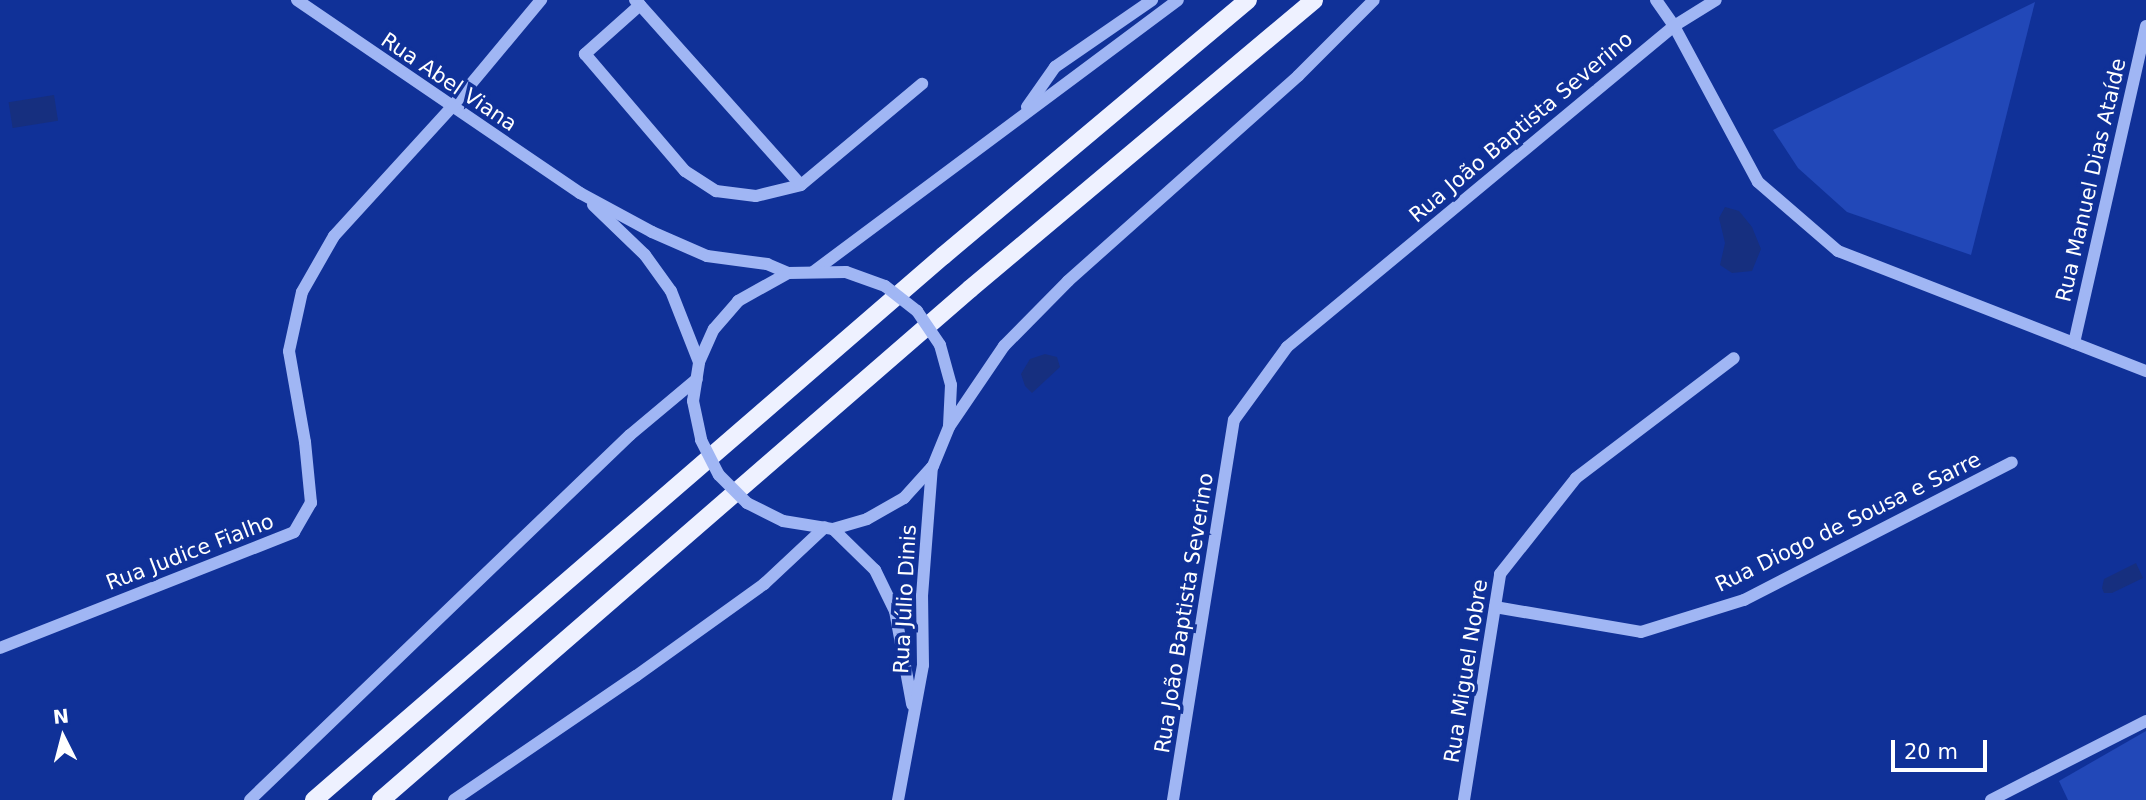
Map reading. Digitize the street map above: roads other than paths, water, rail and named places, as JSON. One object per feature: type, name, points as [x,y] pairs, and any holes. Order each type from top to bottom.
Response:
[{"type":"main road","points":[[314,800],[943,257],[1248,0]]},
{"type":"main road","points":[[381,800],[970,289],[1314,0]]},
{"type":"street","name":"Rua Abel Viana","points":[[297,0],[451,108],[580,193],[652,232],[707,256],[766,264],[788,273]]},
{"type":"street","name":"Rua Judice Fialho","points":[[0,648],[294,532],[311,503],[305,442],[289,351],[302,292],[334,236],[451,108],[541,0]]},
{"type":"street","points":[[1021,116],[1055,67],[1152,0]]},
{"type":"street","points":[[813,272],[1178,0]]},
{"type":"street","points":[[949,427],[951,385],[940,345],[918,311],[885,286],[845,272],[788,273],[738,301],[714,329],[699,362],[694,401],[701,440],[719,475],[747,503],[783,521],[829,528],[867,519],[904,498],[933,466],[949,427],[1004,346],[1068,281],[1298,76],[1374,0]]},
{"type":"street","points":[[1656,0],[1674,26],[1758,182],[1838,251],[2146,371]]},
{"type":"street","name":"Rua João Baptista Severino","points":[[1173,800],[1234,420],[1287,347],[1674,26],[1716,0]]},
{"type":"street","points":[[801,185],[637,3],[585,54],[685,171],[716,191],[756,196],[801,185],[922,84]]},
{"type":"street","name":"Rua Manuel Dias Ataíde","points":[[2074,343],[2146,26]]},
{"type":"street","name":"Rua Abel Viana","points":[[580,193],[652,264],[671,292],[699,362]]},
{"type":"street","name":"Rua Miguel Nobre","points":[[1464,800],[1500,574],[1576,478],[1734,358]]},
{"type":"street","points":[[250,800],[630,435],[697,379]]},
{"type":"street","name":"Rua Diogo de Sousa e Sarre","points":[[1495,607],[1641,632],[1744,600],[2012,462]]},
{"type":"street","name":"Rua Júlio Dinis","points":[[898,800],[923,665],[922,596],[933,466]]},
{"type":"street","points":[[454,800],[636,676],[764,584],[829,528]]},
{"type":"street","name":"Rua Júlio Dinis","points":[[829,528],[875,570],[894,611],[912,701],[910,732]]},
{"type":"street","points":[[1991,800],[2146,721]]}]
